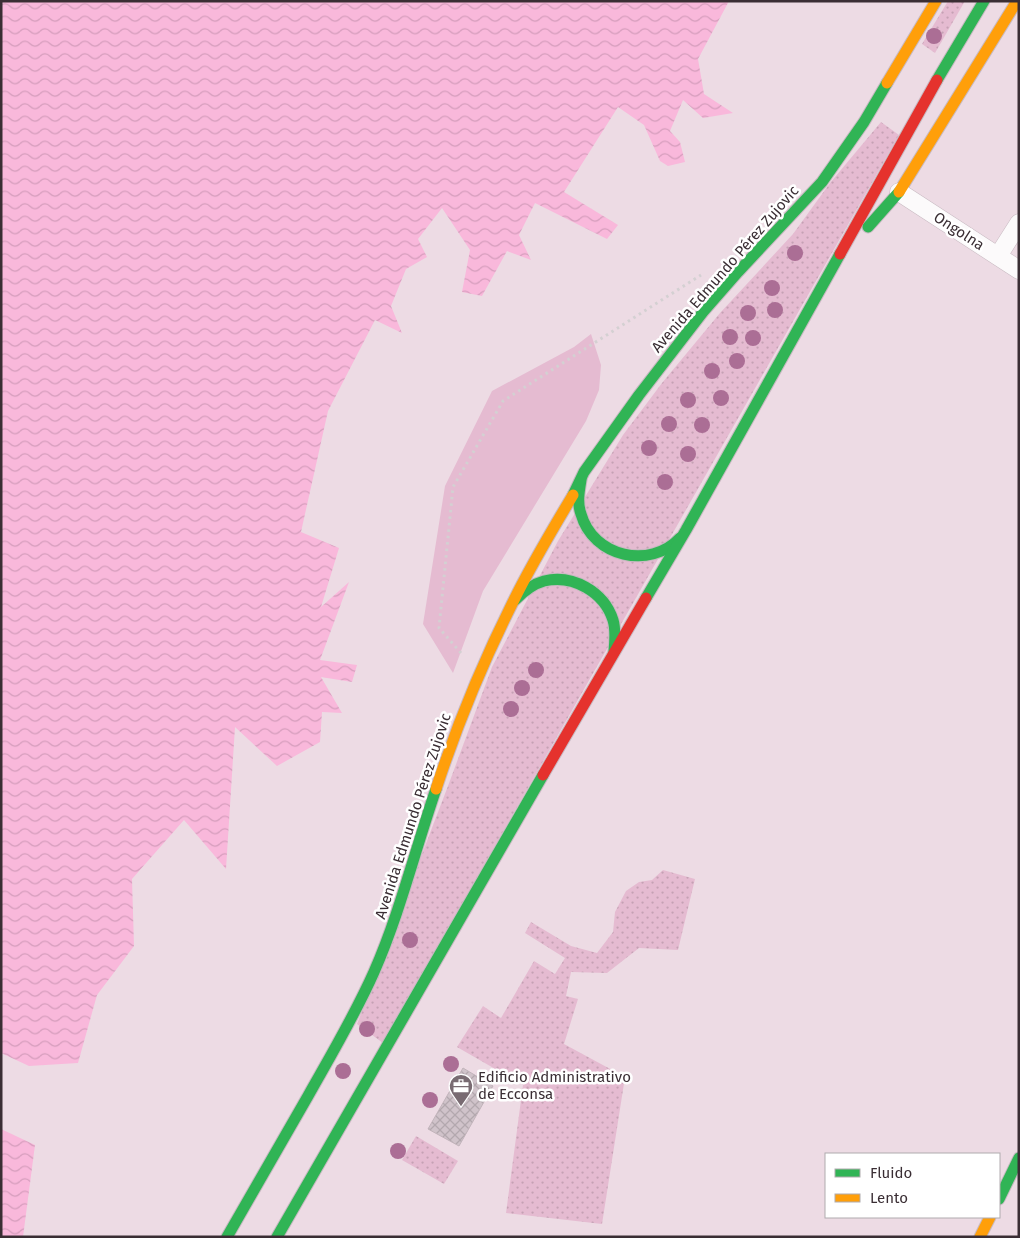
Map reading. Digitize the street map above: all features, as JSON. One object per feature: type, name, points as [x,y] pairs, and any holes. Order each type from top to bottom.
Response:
[{"type":"main road","name":"Avenida Edmundo Pérez Zujovic","points":[[227,1237],[351,1021],[374,972],[403,896],[423,827],[461,717],[513,602],[584,472],[644,388],[704,312],[738,272],[822,182],[864,122],[936,1]]},
{"type":"main road","points":[[277,1237],[614,651],[686,530],[943,68],[984,1]]},
{"type":"main road","points":[[834,266],[899,192],[1016,7]]},
{"type":"main road","points":[[584,472],[578,494],[578,506],[581,517],[593,537],[601,545],[613,552],[626,556],[654,555],[678,541],[686,530]]},
{"type":"main road","points":[[513,602],[532,586],[544,581],[570,580],[582,584],[593,591],[608,608],[615,629],[614,651]]},
{"type":"main road","points":[[1000,1197],[1019,1158]]},
{"type":"main road","points":[[980,1237],[990,1218]]},
{"type":"street","name":"Ongolna","points":[[899,192],[1019,270]]},
{"type":"street","points":[[998,256],[1019,223]]},
{"type":"path","points":[[466,659],[439,628],[453,487],[503,401],[706,272]]},
{"type":"shaded area","points":[[948,1],[965,1],[935,53],[922,44]]},
{"type":"shaded area","points":[[881,122],[899,135],[383,1043],[357,1024],[492,667],[558,541],[623,435],[662,383],[720,313],[793,234],[830,183]]},
{"type":"shaded area","points":[[591,334],[601,365],[599,390],[586,421],[483,591],[453,673],[423,624],[445,486],[492,391],[574,347]]},
{"type":"shaded area","points":[[663,870],[695,879],[678,950],[639,948],[607,973],[571,972],[566,996],[578,999],[564,1044],[625,1077],[602,1224],[506,1213],[523,1085],[457,1047],[483,1006],[501,1018],[534,961],[555,974],[565,958],[525,933],[531,922],[571,946],[597,953],[613,932],[615,912],[626,891],[639,882],[652,880]]},
{"type":"shaded area","points":[[416,1136],[458,1161],[444,1184],[402,1160]]},
{"type":"water","points":[[1,1],[729,1],[698,59],[704,94],[733,113],[703,118],[683,100],[670,131],[680,142],[685,162],[668,166],[660,161],[644,125],[618,107],[564,192],[618,225],[607,239],[535,203],[519,235],[531,260],[507,251],[482,296],[462,292],[470,250],[442,208],[418,239],[427,257],[406,269],[391,306],[402,333],[375,320],[328,411],[301,532],[339,548],[321,607],[349,582],[320,660],[357,665],[352,682],[321,677],[342,713],[322,712],[320,742],[277,766],[235,727],[226,869],[184,820],[132,879],[134,946],[97,995],[78,1063],[29,1066],[1,1053]]},
{"type":"water","points":[[1,1129],[35,1145],[23,1237],[1,1237]]},
{"type":"building","name":"Edificio Administrativo de Ecconsa","points":[[463,1068],[493,1086],[459,1146],[428,1129]]},
{"type":"traffic: fast","points":[[937,80],[984,1]]},
{"type":"traffic: fast","points":[[573,495],[584,472],[639,395],[703,312],[822,182],[864,122],[887,83]]},
{"type":"traffic: fast","points":[[868,227],[899,192]]},
{"type":"traffic: fast","points":[[646,598],[840,254]]},
{"type":"traffic: fast","points":[[581,480],[579,502],[587,529],[597,540],[610,549],[624,554],[639,556],[654,554],[668,548],[680,538]]},
{"type":"traffic: fast","points":[[515,600],[528,589],[544,581],[566,580],[586,587],[609,610],[615,628],[614,651]]},
{"type":"traffic: fast","points":[[277,1237],[543,775]]},
{"type":"traffic: fast","points":[[227,1237],[334,1050],[367,988],[400,904],[436,789]]},
{"type":"traffic: fast","points":[[1000,1197],[1019,1158]]},
{"type":"traffic: slow","points":[[887,83],[936,1]]},
{"type":"traffic: slow","points":[[899,192],[1017,1]]},
{"type":"traffic: slow","points":[[436,789],[471,694],[491,648],[527,575],[573,495]]},
{"type":"traffic: slow","points":[[980,1237],[990,1218]]},
{"type":"traffic: jam","points":[[840,254],[937,80]]},
{"type":"traffic: jam","points":[[543,775],[646,598]]},
{"type":"place","name":"Edificio Administrativo de Ecconsa","points":[[461,1107]]}]
